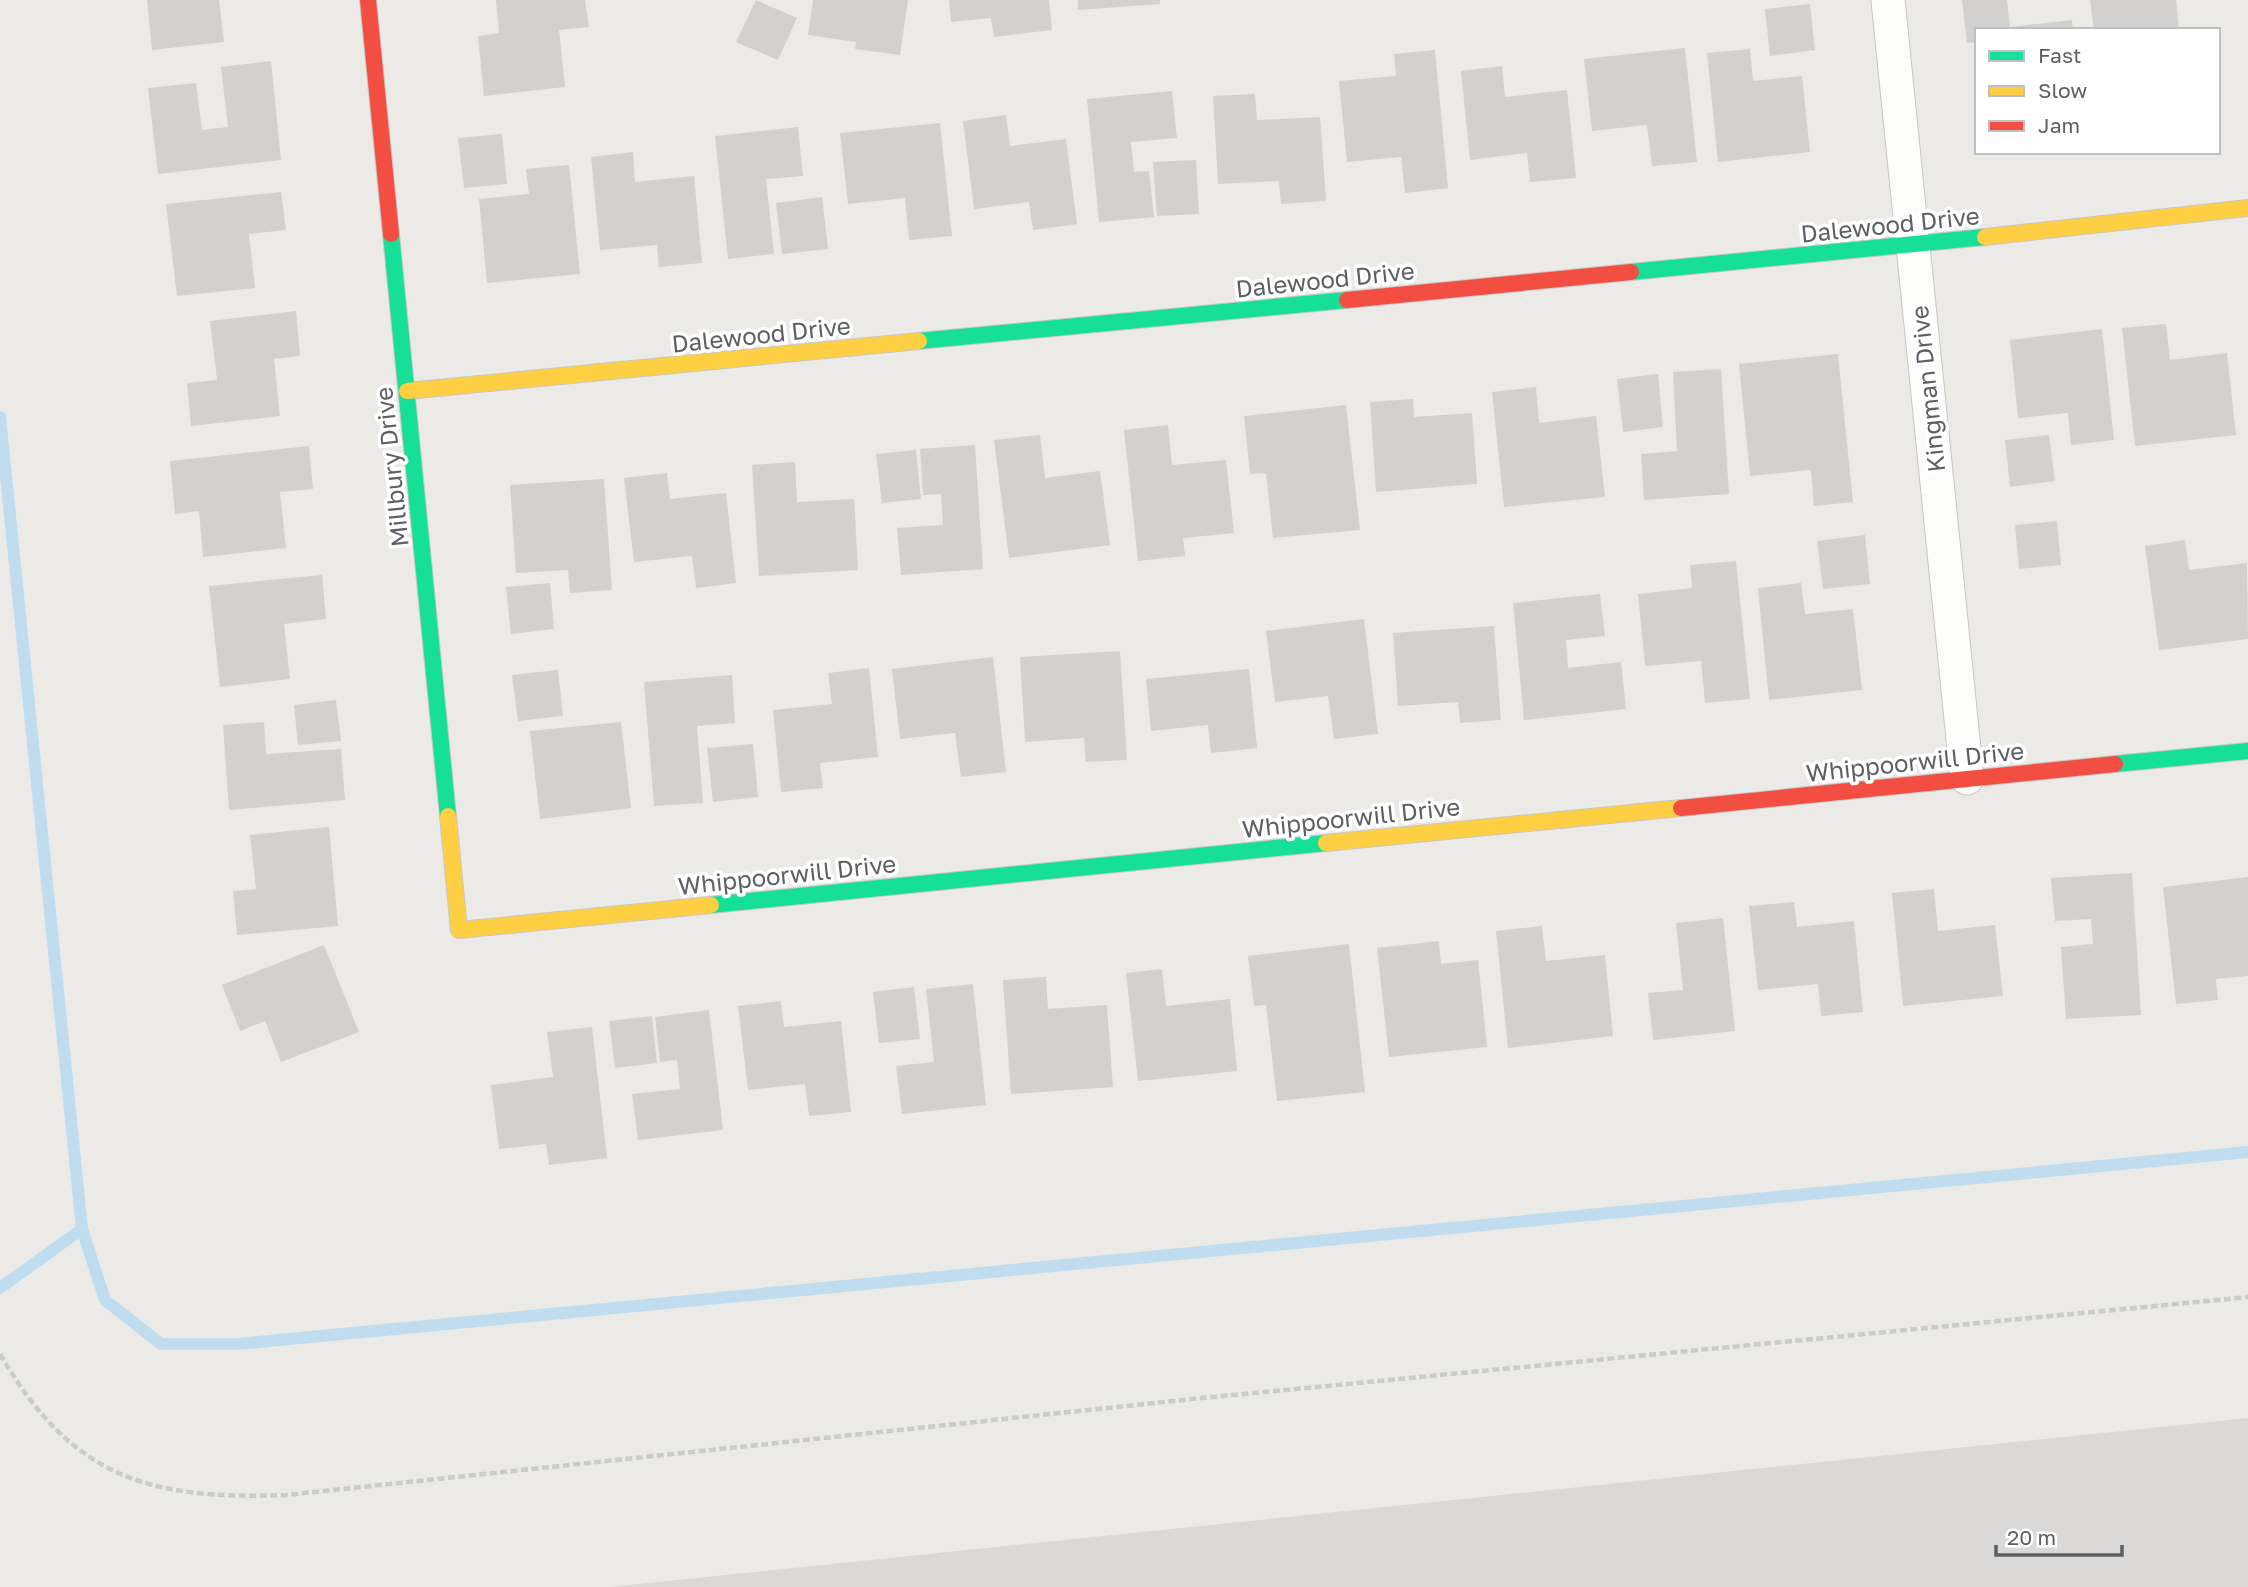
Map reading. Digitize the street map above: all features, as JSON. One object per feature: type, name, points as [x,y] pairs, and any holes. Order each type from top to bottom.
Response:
[{"type":"street","name":"Millbury Drive","points":[[368,0],[459,930]]},
{"type":"street","name":"Kingman Drive","points":[[1888,0],[1967,778]]},
{"type":"street","name":"Dalewood Drive","points":[[407,391],[1913,245],[2248,208]]},
{"type":"street","name":"Whippoorwill Drive","points":[[459,930],[2248,751]]},
{"type":"path","points":[[0,1354],[22,1392],[60,1437],[115,1474],[157,1487],[219,1498],[286,1495],[1192,1399],[2248,1297]]},
{"type":"shaded area","points":[[2248,1418],[2248,1587],[609,1587]]},
{"type":"building","points":[[147,0],[219,0],[224,42],[152,50]]},
{"type":"building","points":[[496,0],[585,0],[589,27],[559,30],[565,87],[484,96],[478,36],[499,33]]},
{"type":"building","points":[[756,0],[797,18],[778,60],[736,42]]},
{"type":"building","points":[[813,0],[908,0],[900,55],[855,49],[856,42],[808,35]]},
{"type":"building","points":[[949,0],[1049,0],[1052,30],[994,37],[991,18],[951,22]]},
{"type":"building","points":[[1078,0],[1160,0],[1160,4],[1078,10]]},
{"type":"building","points":[[1962,0],[2007,0],[2010,27],[2072,20],[2073,28],[1975,28],[1975,42],[1967,43]]},
{"type":"building","points":[[2090,0],[2176,0],[2179,28],[2094,28]]},
{"type":"building","points":[[1810,4],[1815,50],[1770,56],[1765,9]]},
{"type":"building","points":[[1685,48],[1697,162],[1652,166],[1647,125],[1592,131],[1584,59]]},
{"type":"building","points":[[1750,49],[1753,81],[1802,76],[1810,152],[1718,162],[1707,53]]},
{"type":"building","points":[[1435,50],[1448,188],[1405,193],[1401,157],[1347,162],[1339,81],[1396,76],[1394,54]]},
{"type":"building","points":[[271,61],[281,160],[158,174],[148,88],[196,83],[202,130],[228,127],[221,67]]},
{"type":"building","points":[[1502,66],[1505,97],[1567,90],[1576,178],[1530,182],[1527,153],[1470,160],[1461,71]]},
{"type":"building","points":[[1172,91],[1177,138],[1131,142],[1134,172],[1149,171],[1154,217],[1099,222],[1087,99]]},
{"type":"building","points":[[1255,94],[1257,120],[1320,117],[1326,201],[1281,204],[1279,181],[1218,184],[1213,96]]},
{"type":"building","points":[[1006,115],[1010,146],[1066,139],[1077,224],[1033,230],[1029,202],[974,209],[963,121]]},
{"type":"building","points":[[940,123],[952,236],[909,240],[905,198],[848,204],[840,133]]},
{"type":"building","points":[[798,127],[803,176],[766,179],[774,254],[728,259],[715,136]]},
{"type":"building","points":[[502,134],[507,184],[464,188],[458,138]]},
{"type":"building","points":[[633,152],[635,182],[694,176],[702,263],[659,267],[657,245],[600,250],[591,157]]},
{"type":"building","points":[[1196,160],[1199,214],[1157,216],[1153,162]]},
{"type":"building","points":[[569,165],[580,274],[487,283],[479,199],[529,194],[526,169]]},
{"type":"building","points":[[281,192],[286,230],[249,234],[255,288],[177,296],[166,204]]},
{"type":"building","points":[[822,197],[828,249],[782,254],[776,203]]},
{"type":"building","points":[[296,311],[300,356],[274,359],[280,416],[191,426],[187,383],[217,380],[210,321]]},
{"type":"building","points":[[2166,324],[2170,360],[2227,353],[2236,435],[2135,446],[2122,328]]},
{"type":"building","points":[[2102,329],[2114,440],[2071,445],[2068,413],[2018,418],[2010,340]]},
{"type":"building","points":[[1838,354],[1853,502],[1814,506],[1811,470],[1750,476],[1739,364]]},
{"type":"building","points":[[1721,369],[1729,494],[1644,500],[1641,454],[1677,451],[1673,372]]},
{"type":"building","points":[[1658,374],[1663,427],[1623,432],[1617,379]]},
{"type":"building","points":[[1536,387],[1539,423],[1596,416],[1605,497],[1504,507],[1492,392]]},
{"type":"building","points":[[1413,399],[1414,417],[1472,413],[1477,484],[1376,492],[1370,402]]},
{"type":"building","points":[[1346,405],[1360,530],[1273,538],[1266,473],[1250,474],[1244,416]]},
{"type":"building","points":[[1168,425],[1172,465],[1226,460],[1234,533],[1183,538],[1185,556],[1138,561],[1124,430]]},
{"type":"building","points":[[1040,435],[1045,478],[1100,471],[1110,545],[1009,558],[994,440]]},
{"type":"building","points":[[2049,435],[2055,481],[2010,487],[2005,440]]},
{"type":"building","points":[[975,445],[983,569],[901,575],[897,528],[943,525],[941,494],[923,495],[920,449]]},
{"type":"building","points":[[309,446],[313,489],[280,492],[286,548],[203,557],[199,511],[175,514],[170,461]]},
{"type":"building","points":[[916,450],[921,499],[882,503],[876,454]]},
{"type":"building","points":[[795,462],[797,502],[854,499],[858,570],[759,576],[752,465]]},
{"type":"building","points":[[667,473],[670,499],[726,493],[736,583],[696,588],[692,556],[634,562],[624,478]]},
{"type":"building","points":[[604,479],[612,590],[570,593],[568,570],[516,573],[510,485]]},
{"type":"building","points":[[2057,521],[2061,565],[2019,569],[2015,525]]},
{"type":"building","points":[[1865,535],[1870,584],[1823,589],[1817,541]]},
{"type":"building","points":[[2185,540],[2189,570],[2247,563],[2248,639],[2159,650],[2145,546]]},
{"type":"building","points":[[1736,561],[1750,699],[1705,703],[1701,661],[1645,666],[1638,594],[1692,588],[1690,565]]},
{"type":"building","points":[[322,575],[326,619],[284,624],[290,679],[220,687],[209,586]]},
{"type":"building","points":[[550,583],[554,629],[511,634],[506,587]]},
{"type":"building","points":[[1801,583],[1805,614],[1853,609],[1862,690],[1769,700],[1758,588]]},
{"type":"building","points":[[1600,594],[1605,636],[1566,640],[1568,668],[1621,662],[1626,709],[1524,720],[1513,603]]},
{"type":"building","points":[[1364,619],[1378,734],[1334,739],[1328,696],[1275,702],[1266,631]]},
{"type":"building","points":[[1494,626],[1501,720],[1460,723],[1458,702],[1398,706],[1393,633]]},
{"type":"building","points":[[1120,651],[1127,760],[1086,762],[1084,738],[1025,742],[1020,657]]},
{"type":"building","points":[[993,657],[1006,772],[961,777],[955,733],[900,739],[892,669]]},
{"type":"building","points":[[869,668],[878,757],[820,763],[823,788],[781,792],[773,710],[832,704],[828,673]]},
{"type":"building","points":[[1249,669],[1257,748],[1211,753],[1208,725],[1151,731],[1146,679]]},
{"type":"building","points":[[558,670],[563,716],[518,721],[512,675]]},
{"type":"building","points":[[732,675],[735,723],[697,726],[703,803],[654,806],[644,682]]},
{"type":"building","points":[[336,700],[341,741],[298,745],[294,705]]},
{"type":"building","points":[[264,722],[266,754],[341,749],[345,800],[229,810],[223,725]]},
{"type":"building","points":[[621,722],[631,808],[540,819],[530,731]]},
{"type":"building","points":[[753,744],[758,797],[713,802],[707,748]]},
{"type":"building","points":[[329,827],[338,926],[237,935],[233,891],[256,889],[250,835]]},
{"type":"building","points":[[2132,873],[2141,1015],[2066,1019],[2061,947],[2093,944],[2091,919],[2055,921],[2051,878]]},
{"type":"building","points":[[2248,877],[2248,976],[2216,979],[2218,1000],[2176,1004],[2163,887]]},
{"type":"building","points":[[1934,889],[1938,931],[1995,925],[2003,996],[1903,1006],[1892,893]]},
{"type":"building","points":[[1794,902],[1797,927],[1854,921],[1863,1012],[1821,1016],[1818,984],[1758,990],[1749,906]]},
{"type":"building","points":[[1723,918],[1735,1031],[1653,1040],[1648,993],[1683,990],[1676,923]]},
{"type":"building","points":[[1542,926],[1546,961],[1605,955],[1613,1036],[1508,1048],[1496,931]]},
{"type":"building","points":[[1439,941],[1441,964],[1478,960],[1487,1047],[1389,1057],[1377,948]]},
{"type":"building","points":[[1349,944],[1365,1092],[1277,1101],[1266,1005],[1254,1006],[1248,956]]},
{"type":"building","points":[[324,945],[359,1032],[281,1062],[265,1021],[240,1031],[222,985]]},
{"type":"building","points":[[1162,969],[1166,1006],[1230,999],[1237,1071],[1138,1081],[1126,973]]},
{"type":"building","points":[[1046,977],[1048,1009],[1107,1005],[1113,1087],[1011,1094],[1003,980]]},
{"type":"building","points":[[973,984],[986,1105],[902,1114],[896,1066],[934,1062],[926,989]]},
{"type":"building","points":[[914,987],[920,1039],[879,1043],[873,992]]},
{"type":"building","points":[[781,1001],[784,1027],[841,1021],[851,1112],[809,1116],[805,1084],[748,1090],[738,1006]]},
{"type":"building","points":[[709,1010],[723,1130],[638,1140],[632,1094],[680,1089],[677,1060],[660,1062],[655,1017]]},
{"type":"building","points":[[652,1016],[657,1063],[615,1068],[609,1021]]},
{"type":"building","points":[[592,1027],[607,1158],[549,1165],[546,1144],[499,1149],[491,1085],[553,1077],[547,1032]]},
{"type":"waterway","points":[[0,417],[82,1229],[105,1300],[161,1344],[237,1344],[2248,1152]]},
{"type":"waterway","points":[[0,1288],[82,1229]]},
{"type":"traffic: fast","points":[[391,234],[448,816]]},
{"type":"traffic: fast","points":[[1631,272],[1985,237]]},
{"type":"traffic: fast","points":[[919,341],[1347,300]]},
{"type":"traffic: fast","points":[[2115,764],[2248,751]]},
{"type":"traffic: fast","points":[[711,905],[1326,843]]},
{"type":"traffic: slow","points":[[1985,237],[2248,208]]},
{"type":"traffic: slow","points":[[407,391],[919,341]]},
{"type":"traffic: slow","points":[[1326,843],[1681,808]]},
{"type":"traffic: slow","points":[[448,816],[459,930],[711,905]]},
{"type":"traffic: jam","points":[[368,0],[391,234]]},
{"type":"traffic: jam","points":[[1347,300],[1631,272]]},
{"type":"traffic: jam","points":[[1681,808],[2115,764]]}]
